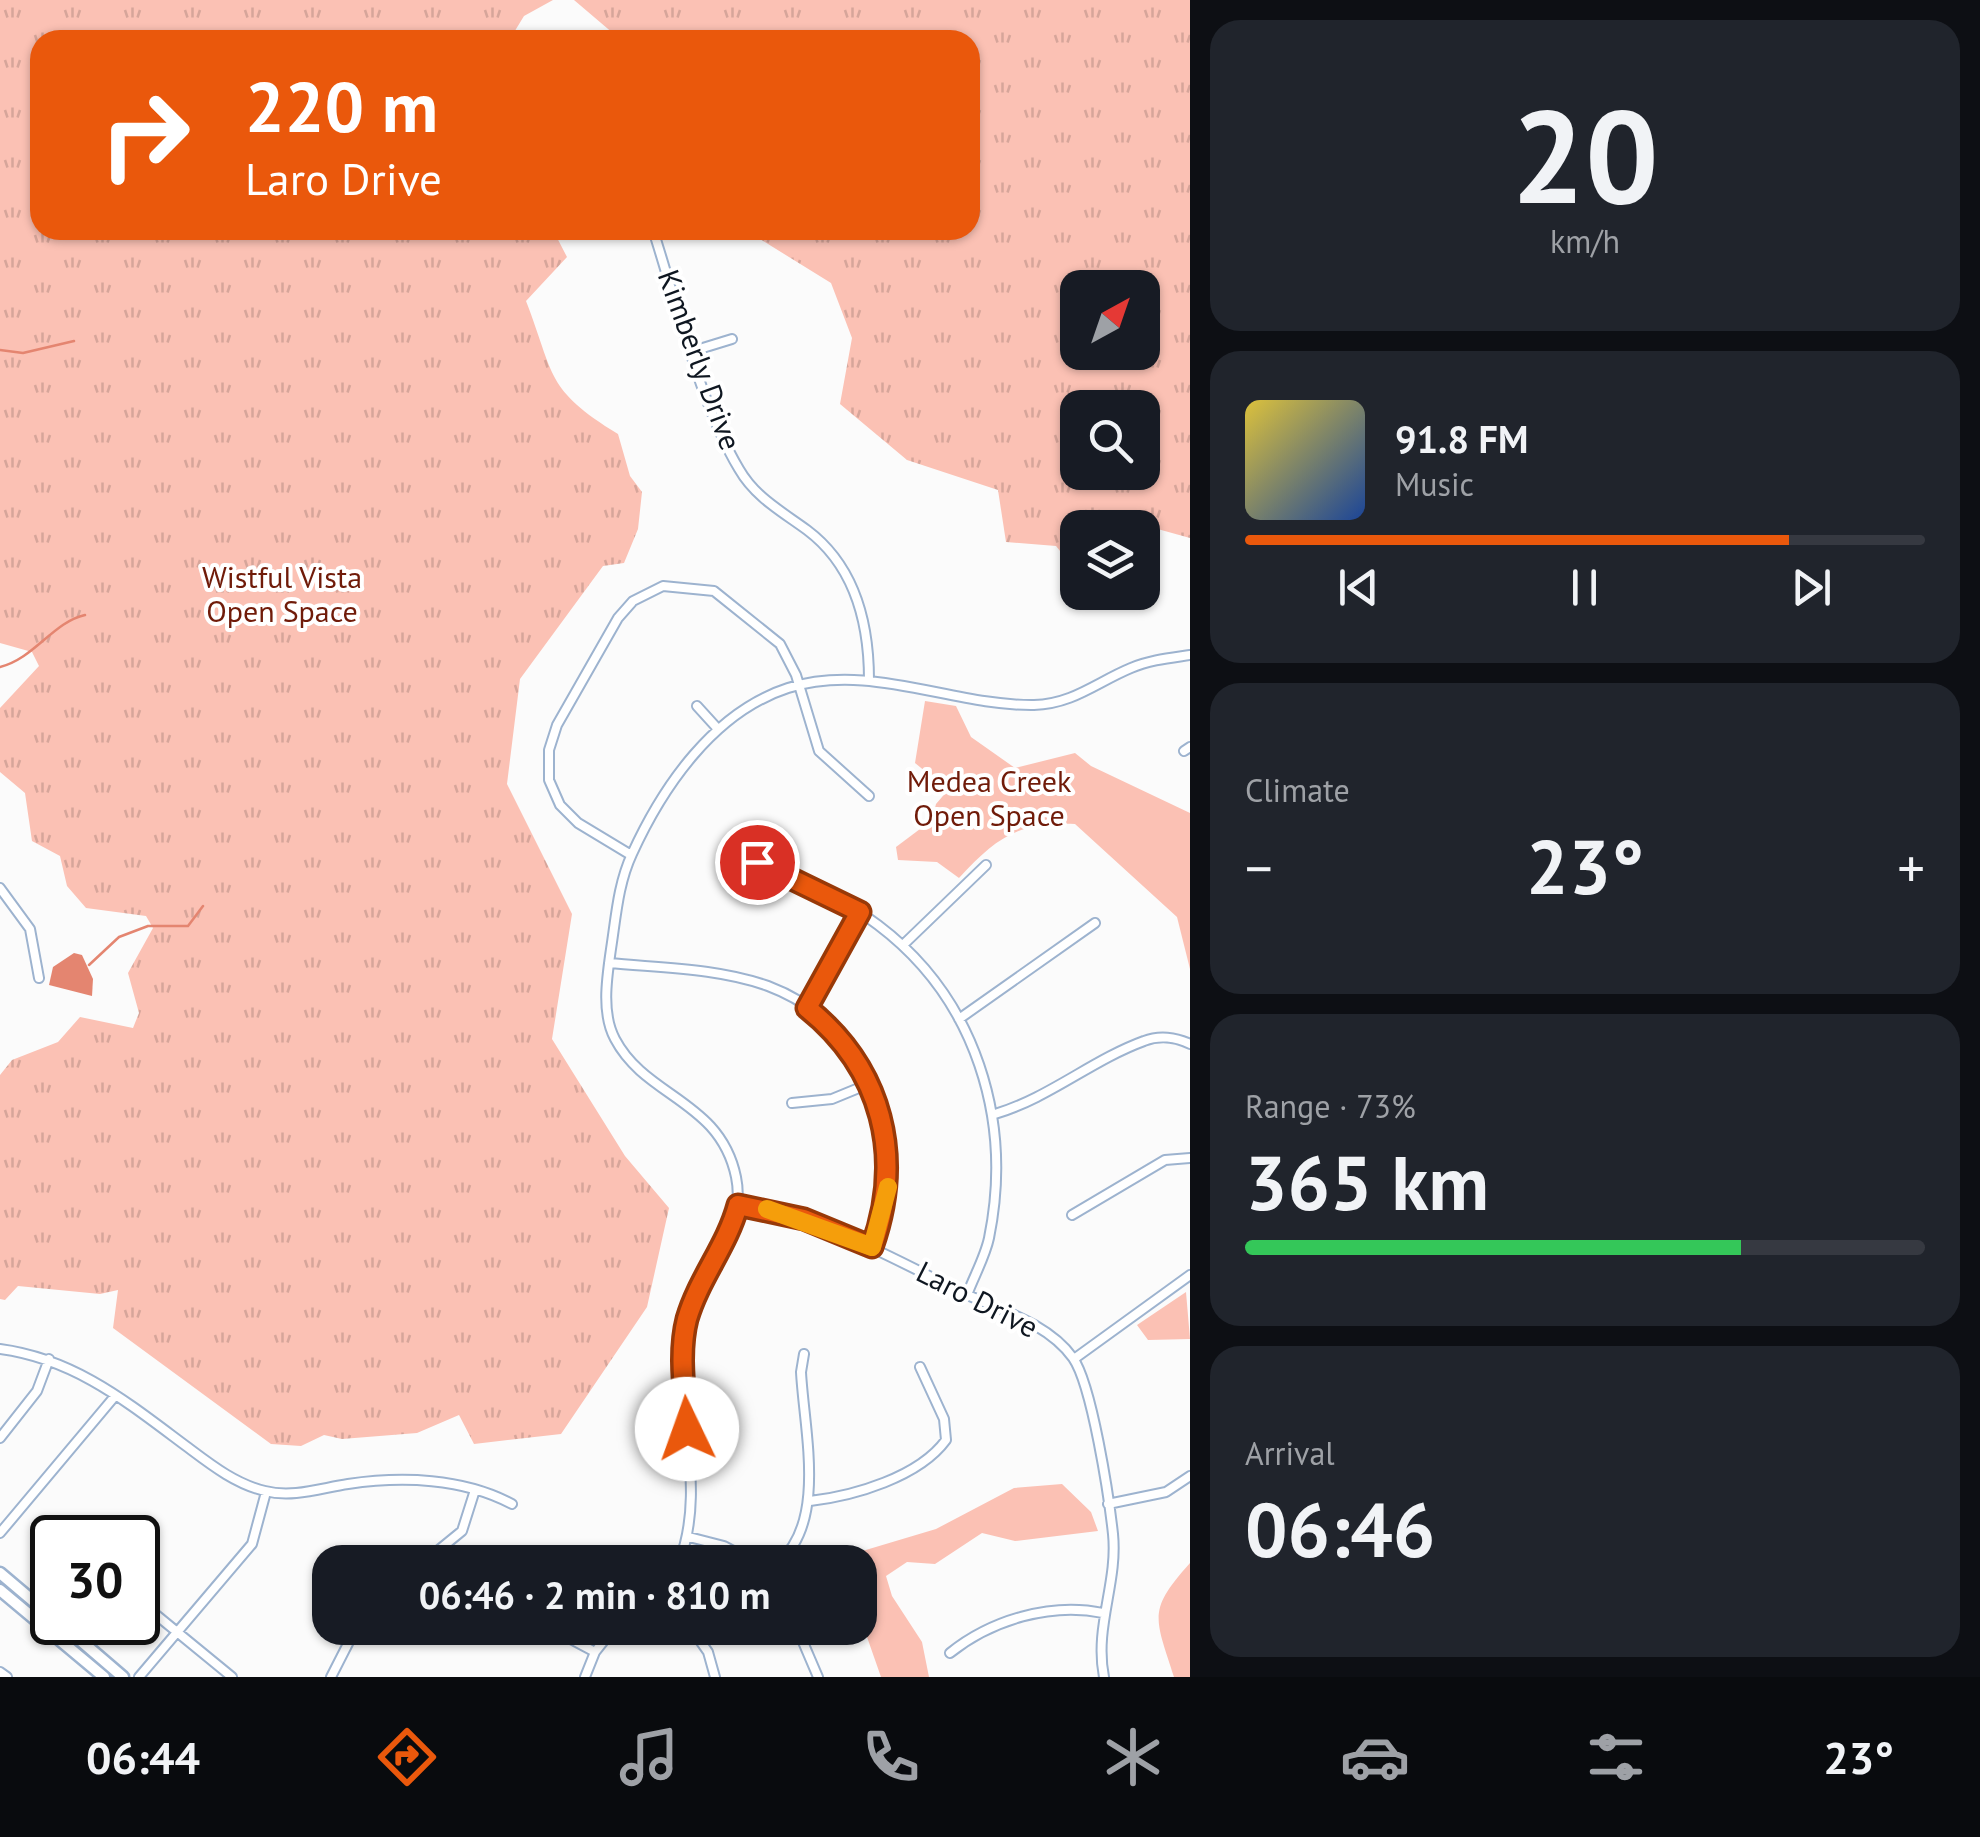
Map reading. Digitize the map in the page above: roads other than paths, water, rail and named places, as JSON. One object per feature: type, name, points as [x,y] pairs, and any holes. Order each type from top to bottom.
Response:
[{"type":"main road","points":[[0,1573],[30,1598]]},
{"type":"main road","points":[[0,1590],[104,1677]]},
{"type":"main road","points":[[86,1645],[123,1677]]},
{"type":"street","name":"Kimberly Drive","points":[[656,240],[723,440],[741,473],[769,504],[828,549],[849,580],[869,639],[868,680]]},
{"type":"street","points":[[694,351],[732,339]]},
{"type":"street","points":[[631,855],[587,830],[560,804],[550,780],[549,750],[557,724],[618,618],[633,602],[663,586],[714,590],[780,644],[799,685],[818,752],[869,796]]},
{"type":"street","points":[[686,1545],[692,1508],[683,1362],[687,1321],[704,1279],[729,1238],[738,1205],[732,1162],[711,1122],[642,1069],[614,1038],[606,1000],[609,962],[619,892],[631,855],[688,762],[718,728],[753,703],[799,685],[868,680],[1044,704],[1080,696],[1150,661],[1190,655]]},
{"type":"street","points":[[698,706],[718,728]]},
{"type":"street","points":[[757,862],[860,912],[903,945],[936,983],[972,1043],[995,1114],[998,1174],[989,1241],[967,1294]]},
{"type":"street","points":[[903,945],[986,865]]},
{"type":"street","points":[[0,888],[30,929],[38,978]]},
{"type":"street","points":[[807,1008],[860,912]]},
{"type":"street","points":[[959,1019],[1095,922]]},
{"type":"street","points":[[609,962],[726,975],[769,987],[831,1027],[871,1083],[883,1118],[890,1174],[884,1213],[872,1247]]},
{"type":"street","points":[[995,1114],[1030,1104],[1146,1040],[1169,1037],[1188,1043]]},
{"type":"street","points":[[792,1103],[832,1099],[871,1083]]},
{"type":"street","points":[[1072,1215],[1165,1160],[1190,1158]]},
{"type":"street","name":"Laro Drive","points":[[738,1205],[804,1219],[872,1247],[1037,1327],[1074,1359],[1088,1390],[1114,1553],[1103,1613],[1104,1677]]},
{"type":"street","points":[[1074,1359],[1190,1275]]},
{"type":"street","points":[[0,1349],[49,1359],[78,1370],[114,1396],[128,1401],[215,1467],[266,1492],[297,1494],[380,1480],[430,1481],[475,1490],[512,1504]]},
{"type":"street","points":[[792,1545],[804,1530],[810,1501],[801,1372],[804,1354]]},
{"type":"street","points":[[0,1438],[37,1391],[49,1359]]},
{"type":"street","points":[[810,1501],[836,1498],[933,1458],[946,1440],[944,1419],[920,1367]]},
{"type":"street","points":[[0,1534],[114,1396]]},
{"type":"street","points":[[1108,1504],[1166,1492],[1190,1476]]},
{"type":"street","points":[[445,1545],[462,1531],[475,1490]]},
{"type":"street","points":[[138,1677],[252,1544],[266,1492]]},
{"type":"street","points":[[689,1537],[720,1545]]},
{"type":"street","points":[[950,1653],[969,1638],[1052,1608],[1103,1613]]},
{"type":"street","points":[[160,1619],[232,1677]]},
{"type":"street","points":[[332,1677],[348,1645]]},
{"type":"street","points":[[582,1645],[595,1652]]},
{"type":"street","points":[[584,1677],[601,1645]]},
{"type":"street","points":[[703,1645],[715,1677]]},
{"type":"street","points":[[805,1645],[818,1677]]},
{"type":"street","points":[[0,1672],[7,1677]]},
{"type":"waterway","points":[[0,350],[23,353],[74,341]]},
{"type":"waterway","points":[[0,667],[24,656],[63,625],[85,615]]},
{"type":"waterway","points":[[89,965],[119,937],[148,926],[188,926],[203,906]]},
{"type":"park label","name":"Wistful Vista Open Space","points":[[282,595]]},
{"type":"park label","name":"Medea Creek Open Space","points":[[989,799]]}]
